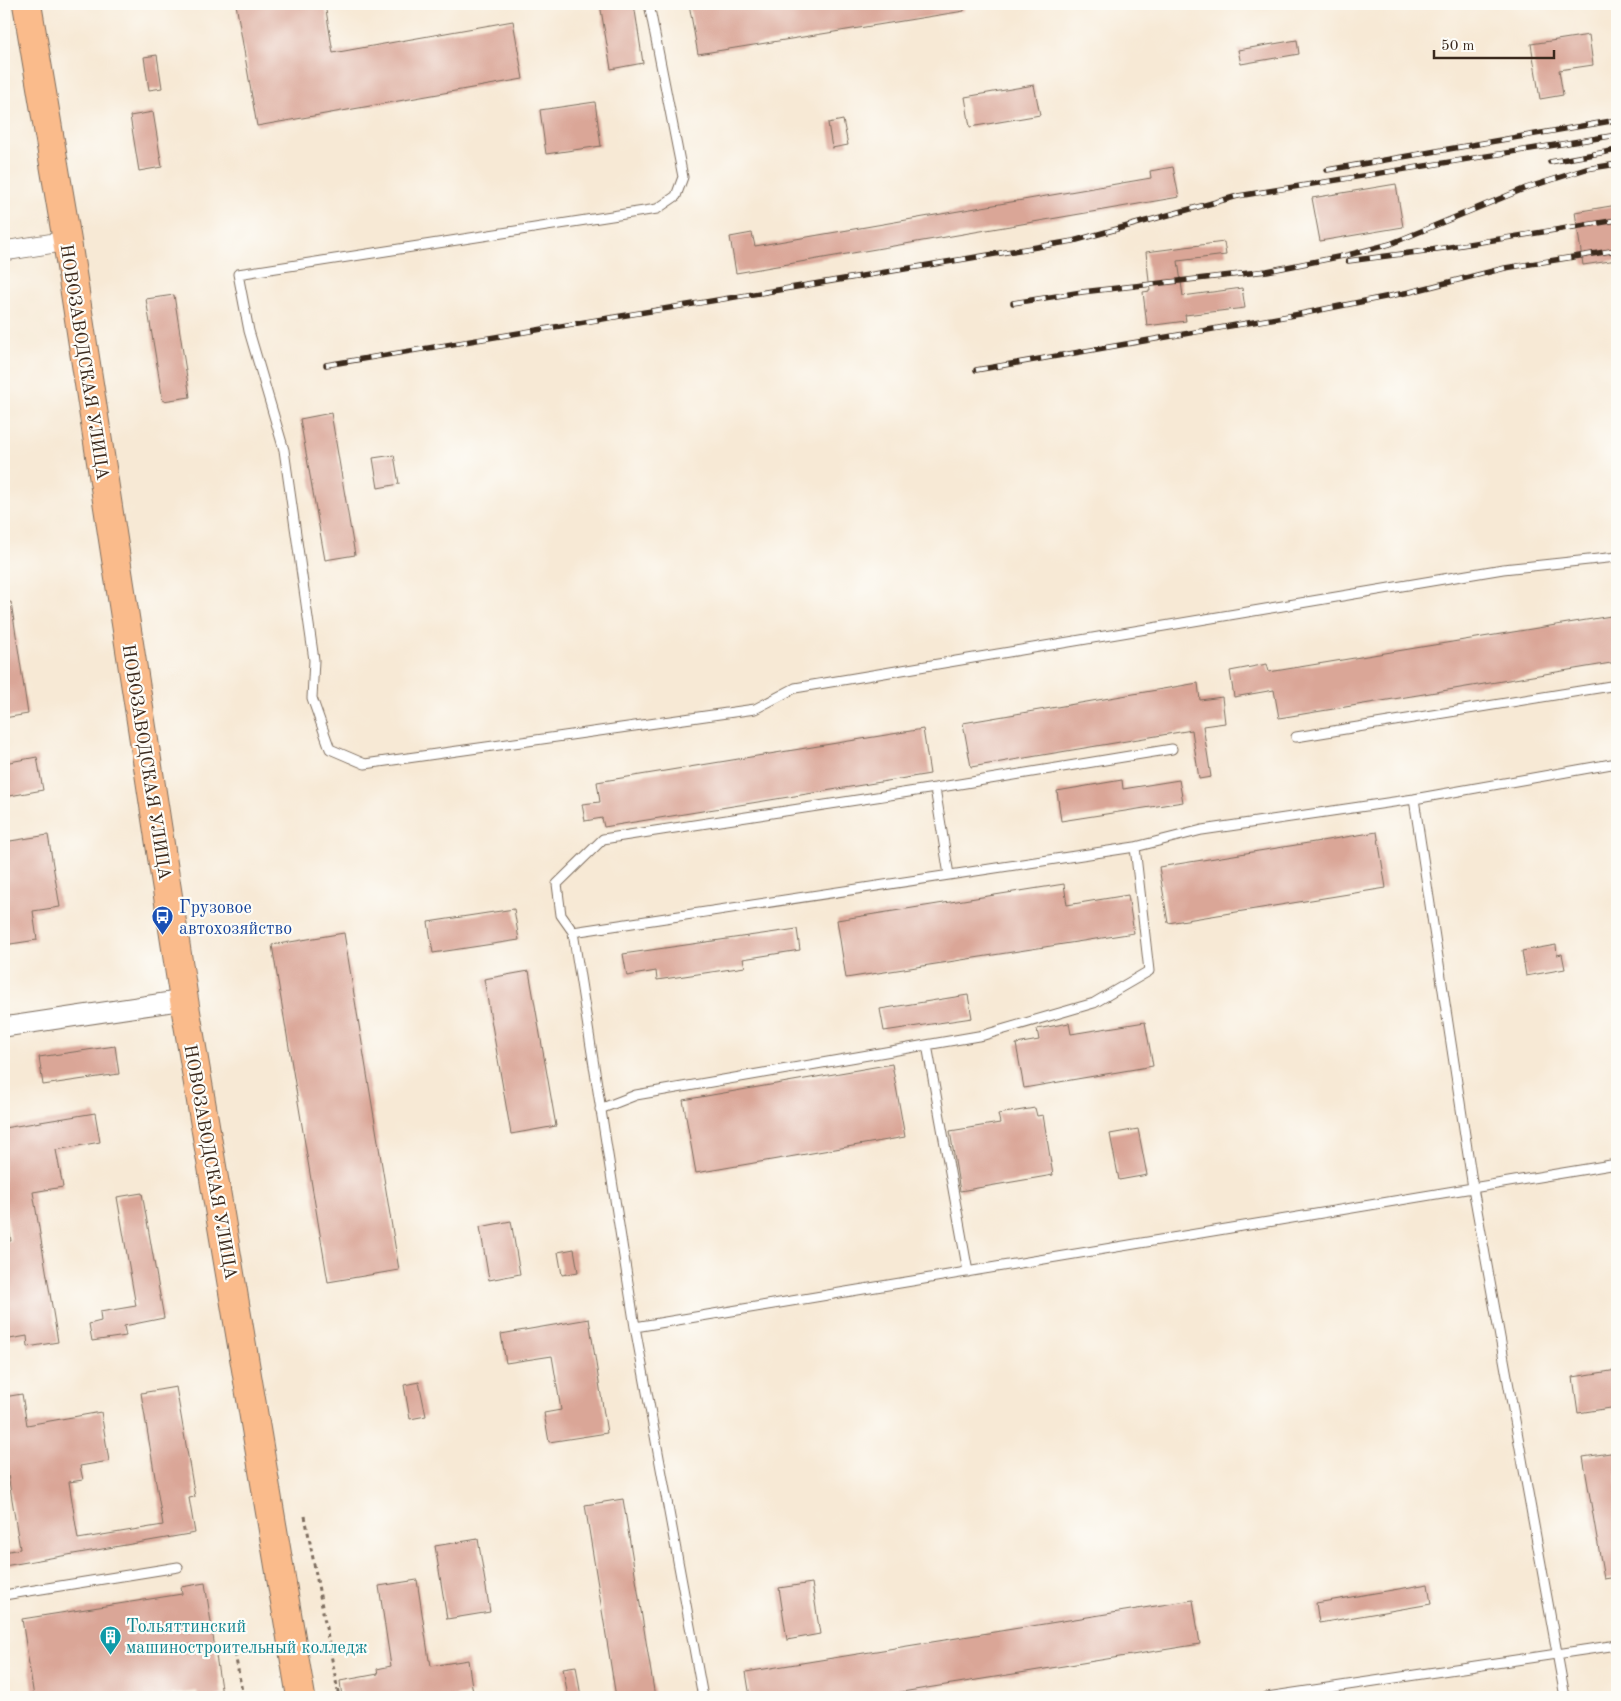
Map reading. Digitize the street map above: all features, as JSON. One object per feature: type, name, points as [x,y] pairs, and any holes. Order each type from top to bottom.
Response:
[{"type":"main road","name":"НОВОЗАВОДСКАЯ УЛИЦА","points":[[27,4],[66,241],[184,1000],[301,1697]]},
{"type":"street","points":[[4,250],[66,241]]},
{"type":"street","points":[[4,1027],[184,1000]]},
{"type":"lane","points":[[649,4],[683,177],[676,196],[657,208],[238,274],[249,331],[284,450],[314,660],[312,698],[330,749],[364,764],[755,709],[795,688],[805,686],[1503,569],[1617,557]]},
{"type":"lane","points":[[1296,736],[1617,686]]},
{"type":"lane","points":[[703,1697],[635,1327],[572,932],[561,915],[557,884],[603,839],[1172,749]]},
{"type":"lane","points":[[572,932],[1135,847],[1202,830],[1414,799],[1617,763]]},
{"type":"lane","points":[[935,788],[950,875]]},
{"type":"lane","points":[[1414,799],[1473,1188],[1565,1697]]},
{"type":"lane","points":[[600,1109],[636,1095],[984,1035],[1094,1003],[1149,971],[1135,847]]},
{"type":"lane","points":[[927,1045],[968,1272]]},
{"type":"lane","points":[[635,1327],[1617,1164]]},
{"type":"lane","points":[[4,1595],[178,1567]]},
{"type":"lane","points":[[1267,1697],[1617,1645]]},
{"type":"path","points":[[305,1516],[339,1697]]},
{"type":"path","points":[[216,1651],[234,1648],[243,1697]]},
{"type":"building","points":[[236,4],[325,4],[333,53],[513,21],[523,79],[257,126]]},
{"type":"building","points":[[600,4],[634,4],[643,63],[611,69]]},
{"type":"building","points":[[689,4],[964,4],[964,11],[698,54]]},
{"type":"building","points":[[1589,35],[1593,65],[1559,70],[1563,95],[1540,99],[1531,44]]},
{"type":"building","points":[[1297,40],[1299,54],[1241,64],[1238,50]]},
{"type":"building","points":[[157,55],[162,88],[149,90],[144,57]]},
{"type":"building","points":[[1034,85],[1040,115],[970,127],[965,97]]},
{"type":"building","points":[[595,102],[601,146],[546,154],[540,110]]},
{"type":"building","points":[[153,112],[162,167],[139,171],[130,116]]},
{"type":"building","points":[[843,120],[848,145],[832,148],[828,123]]},
{"type":"building","points":[[1173,167],[1179,197],[736,273],[730,237],[752,233],[755,246],[1151,178],[1150,171]]},
{"type":"building","points":[[1396,184],[1403,227],[1320,241],[1312,198]]},
{"type":"building","points":[[1617,205],[1617,260],[1583,265],[1575,212]]},
{"type":"building","points":[[1224,242],[1226,255],[1178,261],[1183,296],[1242,288],[1245,308],[1185,315],[1186,321],[1147,326],[1143,292],[1150,291],[1146,252]]},
{"type":"building","points":[[174,295],[190,397],[163,401],[146,299]]},
{"type":"building","points":[[331,413],[355,555],[325,560],[300,419]]},
{"type":"building","points":[[394,455],[399,484],[378,488],[373,458]]},
{"type":"building","points":[[11,602],[28,714],[4,718],[4,603]]},
{"type":"building","points":[[1617,615],[1617,662],[1279,718],[1274,690],[1234,697],[1230,671],[1267,664],[1269,672]]},
{"type":"building","points":[[1198,683],[1200,700],[1222,697],[1225,723],[1203,726],[1211,777],[1199,779],[1192,730],[971,767],[963,723]]},
{"type":"building","points":[[923,729],[930,774],[604,827],[602,818],[585,821],[582,804],[600,802],[597,782]]},
{"type":"building","points":[[37,757],[43,790],[4,797],[4,763]]},
{"type":"building","points":[[1122,780],[1123,789],[1179,780],[1183,802],[1061,821],[1057,791]]},
{"type":"building","points":[[1377,832],[1386,888],[1168,923],[1159,867]]},
{"type":"building","points":[[48,835],[60,907],[33,911],[37,940],[4,945],[4,842]]},
{"type":"building","points":[[1064,884],[1067,905],[1128,895],[1134,933],[846,978],[837,920]]},
{"type":"building","points":[[514,909],[519,940],[433,953],[428,922]]},
{"type":"building","points":[[797,929],[800,950],[743,959],[745,967],[657,980],[656,971],[627,976],[623,954]]},
{"type":"building","points":[[344,933],[399,1270],[328,1282],[272,945]]},
{"type":"building","points":[[1556,945],[1557,955],[1562,954],[1565,969],[1526,976],[1522,951]]},
{"type":"building","points":[[529,971],[556,1126],[511,1134],[484,979]]},
{"type":"building","points":[[968,995],[972,1018],[884,1031],[880,1009]]},
{"type":"building","points":[[1145,1022],[1153,1066],[1024,1088],[1016,1044],[1039,1040],[1037,1029],[1069,1023],[1071,1034]]},
{"type":"building","points":[[115,1046],[119,1074],[43,1085],[39,1057]]},
{"type":"building","points":[[892,1064],[905,1137],[696,1173],[683,1100]]},
{"type":"building","points":[[1035,1108],[1037,1116],[1043,1115],[1053,1175],[960,1191],[950,1131],[1000,1123],[998,1114]]},
{"type":"building","points":[[95,1113],[100,1142],[56,1150],[63,1187],[33,1192],[58,1342],[28,1347],[27,1336],[4,1340],[4,1241],[11,1241],[4,1198],[4,1128]]},
{"type":"building","points":[[1138,1129],[1147,1175],[1119,1180],[1110,1134]]},
{"type":"building","points":[[142,1193],[164,1318],[124,1326],[126,1336],[92,1341],[89,1324],[101,1321],[100,1312],[136,1306],[117,1197]]},
{"type":"building","points":[[511,1221],[520,1274],[489,1280],[480,1227]]},
{"type":"building","points":[[574,1249],[578,1272],[562,1275],[558,1252]]},
{"type":"building","points":[[589,1319],[607,1433],[549,1442],[544,1413],[561,1410],[552,1356],[506,1363],[501,1334]]},
{"type":"building","points":[[1617,1370],[1617,1407],[1578,1413],[1573,1377]]},
{"type":"building","points":[[419,1382],[426,1416],[410,1419],[404,1385]]},
{"type":"building","points":[[176,1387],[195,1497],[189,1498],[195,1533],[4,1566],[4,1552],[20,1549],[4,1450],[4,1397],[22,1394],[27,1425],[101,1412],[109,1461],[80,1466],[83,1480],[69,1482],[78,1539],[163,1525],[141,1393]]},
{"type":"building","points":[[1617,1452],[1617,1577],[1604,1579],[1583,1457]]},
{"type":"building","points":[[623,1499],[655,1697],[616,1697],[585,1505]]},
{"type":"building","points":[[478,1539],[490,1612],[447,1619],[435,1546]]},
{"type":"building","points":[[417,1580],[431,1666],[468,1660],[473,1693],[450,1697],[342,1697],[340,1681],[378,1674],[377,1669],[391,1666],[379,1586]]},
{"type":"building","name":"Тольяттинский машиностроительный колледж","points":[[205,1583],[222,1695],[198,1697],[197,1691],[154,1697],[34,1697],[22,1619],[182,1594],[181,1587]]},
{"type":"building","points":[[812,1583],[820,1634],[787,1640],[779,1588]]},
{"type":"building","points":[[1428,1584],[1431,1604],[1319,1623],[1316,1603]]},
{"type":"building","points":[[1193,1600],[1200,1644],[871,1697],[750,1697],[746,1672]]},
{"type":"building","points":[[576,1666],[581,1697],[568,1697],[563,1668]]},
{"type":"railway","points":[[1327,170],[1617,120]]},
{"type":"railway","points":[[326,365],[1073,241],[1238,196],[1617,135]]},
{"type":"railway","points":[[1550,162],[1617,150]]},
{"type":"railway","points":[[1013,303],[1082,292],[1267,271],[1348,255],[1390,244],[1526,188],[1586,169],[1617,164]]},
{"type":"railway","points":[[1348,261],[1425,251],[1617,220]]},
{"type":"railway","points":[[976,370],[1300,314],[1410,292],[1505,268],[1617,250]]},
{"type":"place","name":"Грузовое автохозяйство","points":[[163,936]]},
{"type":"place","name":"Тольяттинский машиностроительный колледж","points":[[110,1655]]}]
